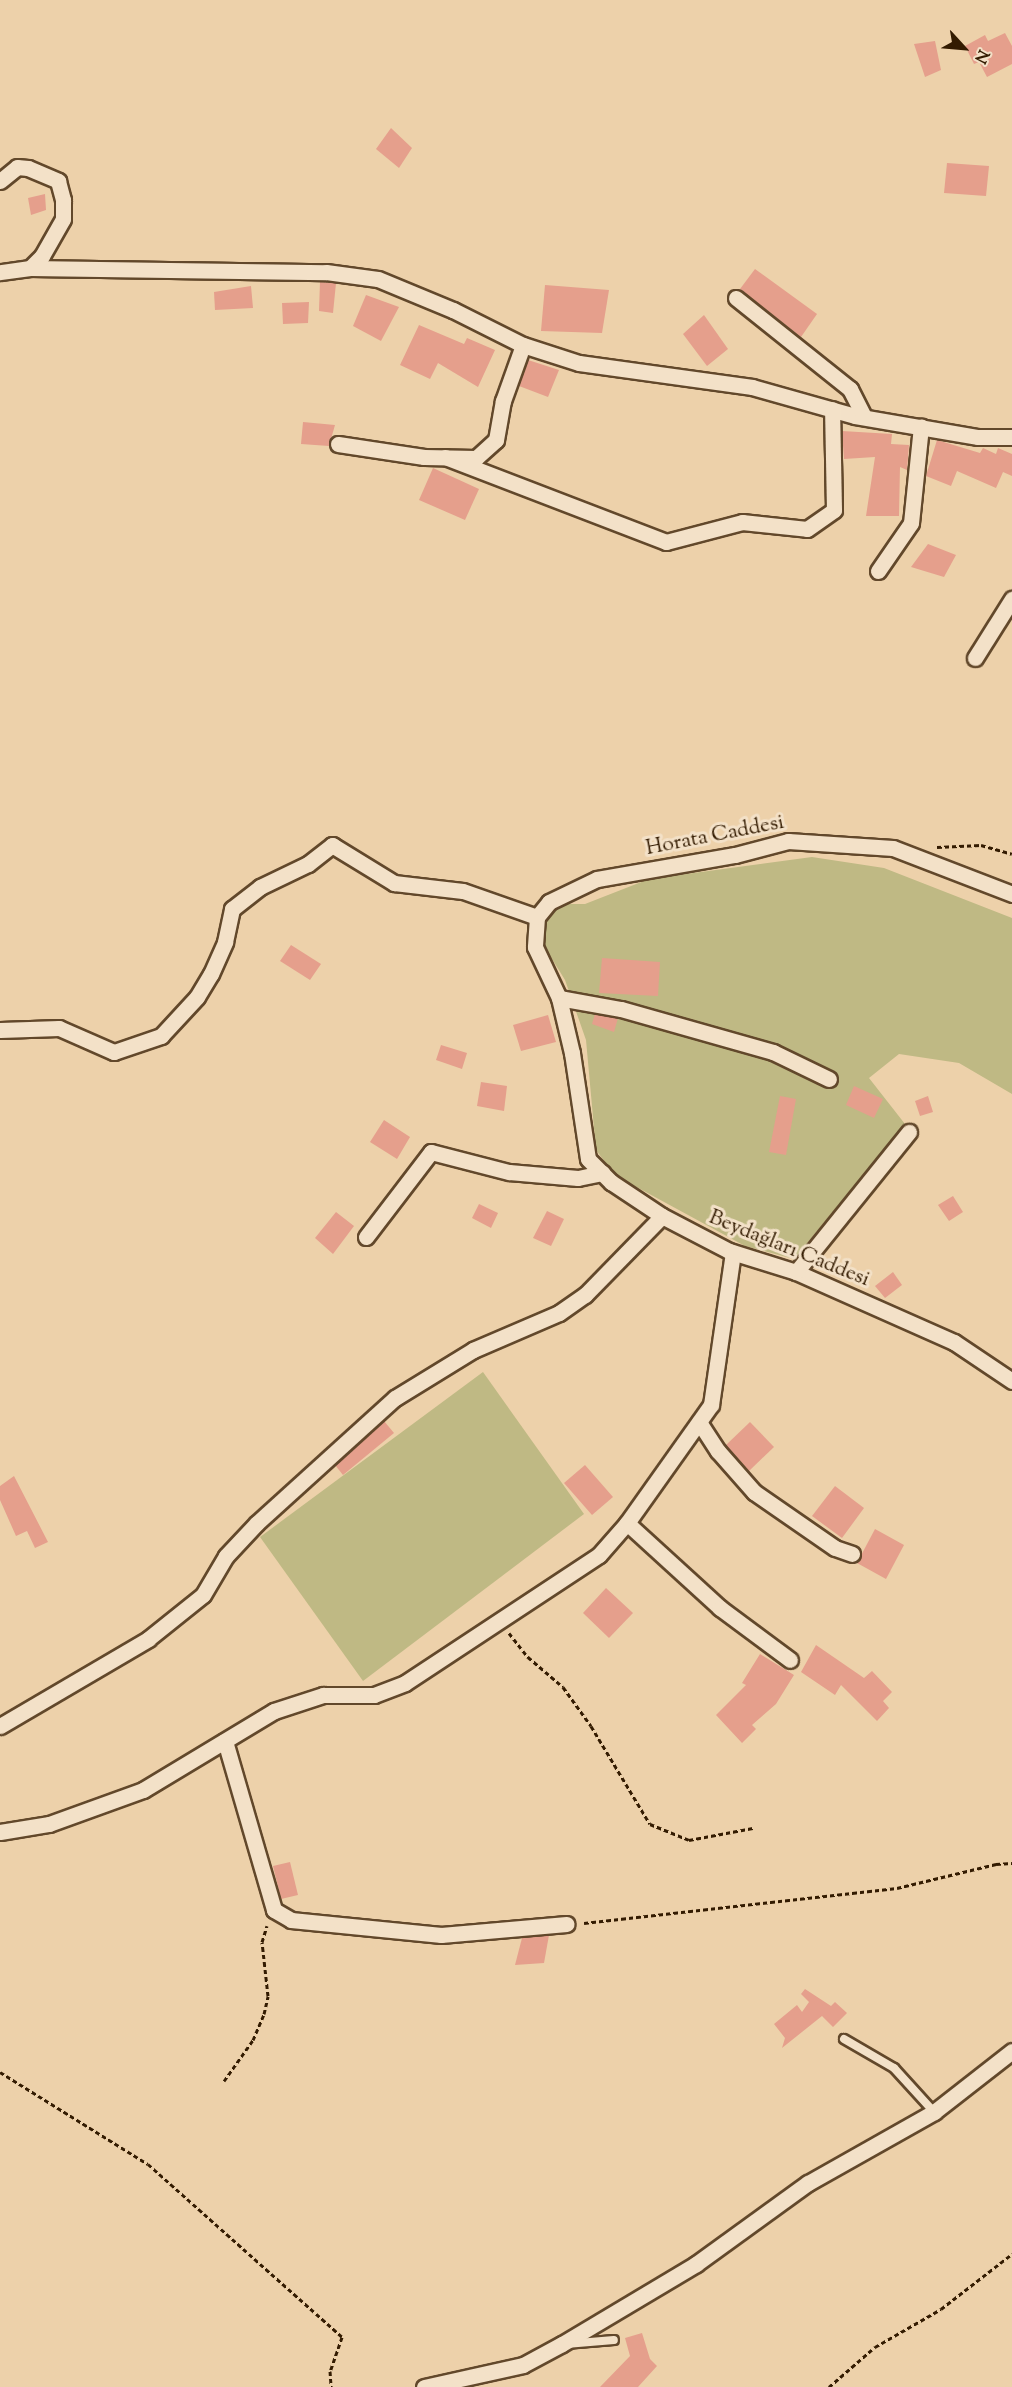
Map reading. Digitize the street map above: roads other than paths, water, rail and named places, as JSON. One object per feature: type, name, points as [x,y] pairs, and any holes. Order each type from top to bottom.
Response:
[{"type":"street","points":[[0,181],[17,167],[58,181],[63,200],[63,219],[42,256],[30,268]]},
{"type":"street","points":[[0,272],[30,268],[326,272],[378,279],[453,310],[523,345],[579,363],[752,387],[864,417],[978,437],[1012,437]]},
{"type":"street","points":[[736,298],[850,389],[864,417]]},
{"type":"street","points":[[338,444],[445,457],[476,458],[496,440],[503,401],[523,345]]},
{"type":"street","points":[[445,457],[666,542],[742,522],[807,529],[834,510],[832,409]]},
{"type":"street","points":[[878,571],[911,523],[921,427]]},
{"type":"street","points":[[975,658],[1012,598]]},
{"type":"street","name":"Horata Caddesi","points":[[537,916],[549,902],[597,879],[735,855],[788,841],[893,848],[1012,894]]},
{"type":"street","points":[[0,1030],[59,1028],[114,1052],[161,1036],[197,997],[211,974],[225,942],[232,909],[260,887],[308,864],[332,845],[394,883],[463,891],[537,916]]},
{"type":"street","name":"Beydağları Caddesi","points":[[537,916],[535,947],[559,998],[572,1053],[588,1159],[602,1173],[662,1216],[734,1252],[796,1272],[954,1342],[1012,1381]]},
{"type":"street","points":[[559,998],[621,1009],[773,1052],[829,1079]]},
{"type":"street","points":[[796,1272],[909,1132]]},
{"type":"street","points":[[366,1237],[431,1152],[509,1172],[578,1178],[602,1173]]},
{"type":"street","points":[[0,1726],[148,1639],[203,1595],[226,1556],[257,1523],[394,1398],[473,1350],[559,1313],[577,1301],[662,1216]]},
{"type":"street","points":[[0,1832],[49,1824],[143,1790],[274,1711],[323,1695],[374,1695],[405,1683],[502,1622],[599,1555],[627,1523],[711,1405],[734,1252]]},
{"type":"street","points":[[699,1422],[718,1451],[754,1492],[835,1548],[852,1554]]},
{"type":"street","points":[[627,1523],[720,1608],[790,1660]]},
{"type":"street","points":[[225,1742],[274,1910],[291,1920],[441,1935],[567,1924]]},
{"type":"street","points":[[424,2387],[523,2365],[562,2344],[696,2264],[808,2183],[934,2112],[1012,2050]]},
{"type":"lane","points":[[844,2039],[894,2068],[934,2112]]},
{"type":"lane","points":[[562,2344],[614,2340]]}]
